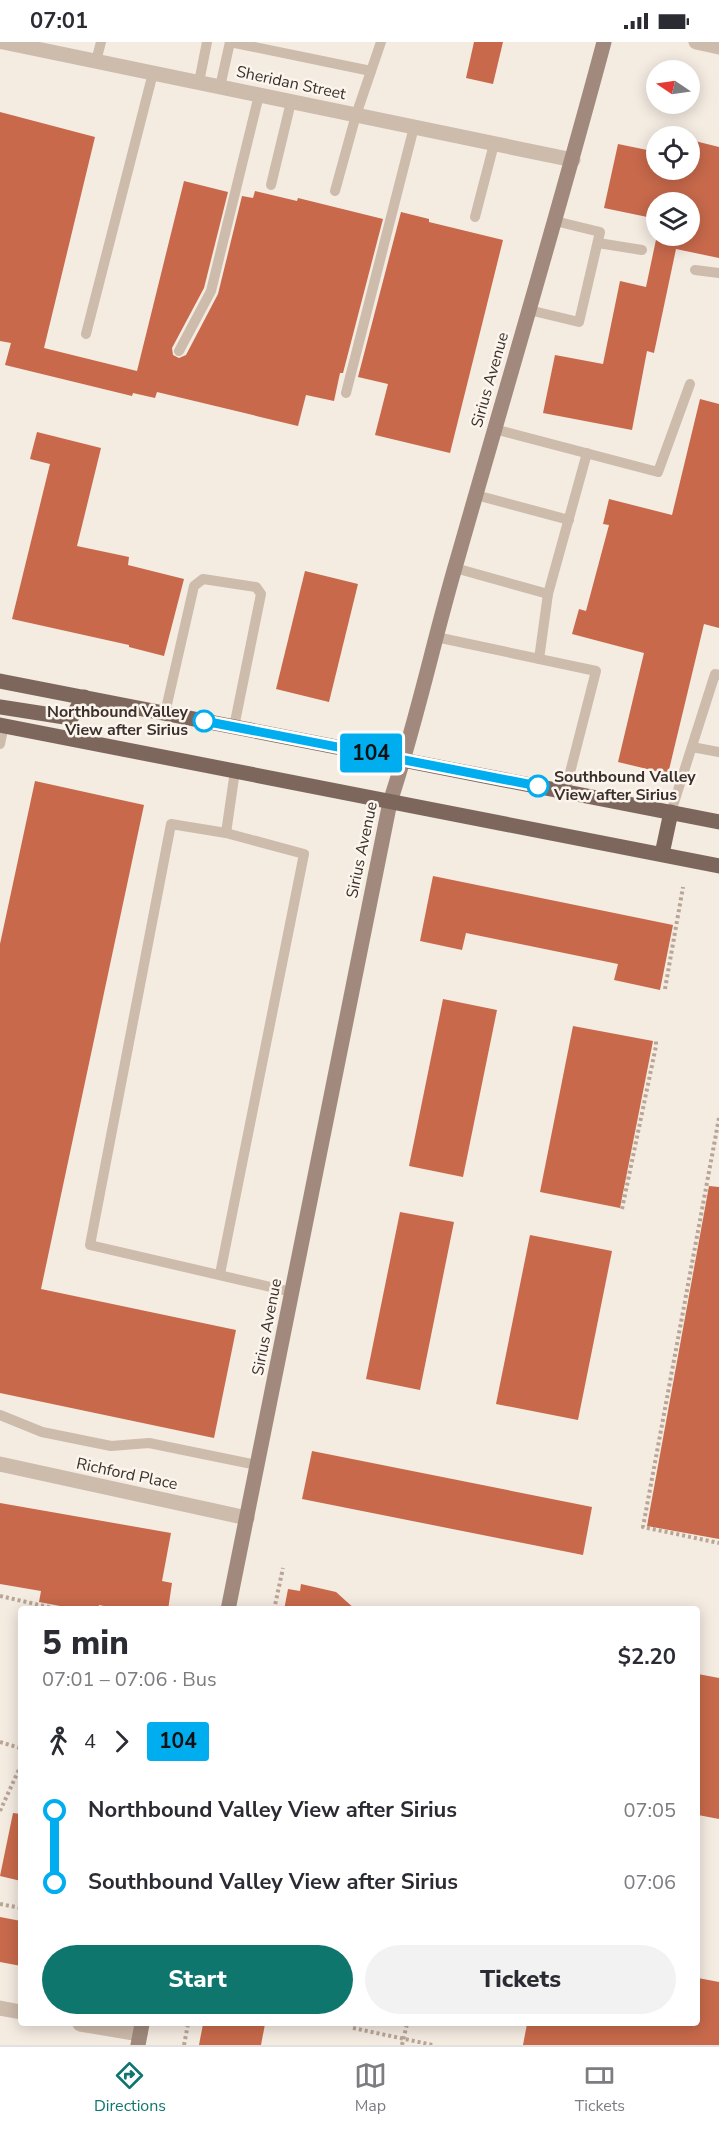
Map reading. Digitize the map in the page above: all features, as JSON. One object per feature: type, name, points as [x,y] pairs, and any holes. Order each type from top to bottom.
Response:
[{"type":"main road","points":[[0,681],[719,822]]},
{"type":"main road","points":[[0,707],[71,718],[84,697]]},
{"type":"main road","points":[[2,725],[719,866]]},
{"type":"main road","points":[[662,854],[670,812]]},
{"type":"street","name":"Sheridan Street","points":[[3,42],[573,160]]},
{"type":"street","name":"Sirius Avenue","points":[[229,1606],[390,802],[404,760],[454,568],[573,160],[604,42]]},
{"type":"street","points":[[696,42],[719,47]]},
{"type":"street","name":"Richford Place","points":[[0,1464],[247,1518]]},
{"type":"street","points":[[0,2008],[18,2011]]},
{"type":"street","points":[[92,2026],[140,2034]]},
{"type":"lane","points":[[96,61],[101,42]]},
{"type":"lane","points":[[199,82],[207,42]]},
{"type":"lane","points":[[220,87],[230,42],[371,71]]},
{"type":"lane","points":[[335,191],[356,115],[381,42]]},
{"type":"lane","points":[[86,334],[153,73]]},
{"type":"lane","points":[[179,351],[211,291],[259,95]]},
{"type":"lane","points":[[271,185],[291,102]]},
{"type":"lane","points":[[346,393],[414,127]]},
{"type":"lane","points":[[475,217],[494,144]]},
{"type":"lane","points":[[529,310],[579,322],[600,232],[555,221]]},
{"type":"lane","points":[[598,243],[642,250]]},
{"type":"lane","points":[[695,270],[719,273]]},
{"type":"lane","points":[[494,429],[658,472],[690,384]]},
{"type":"lane","points":[[539,659],[548,594],[587,453]]},
{"type":"lane","points":[[476,495],[568,520]]},
{"type":"lane","points":[[454,568],[548,594]]},
{"type":"lane","points":[[165,713],[194,586],[203,579],[256,587],[261,594],[234,727]]},
{"type":"lane","points":[[436,637],[596,671],[565,792]]},
{"type":"lane","points":[[670,812],[715,674],[719,675]]},
{"type":"lane","points":[[0,744],[2,725]]},
{"type":"lane","points":[[692,747],[719,752]]},
{"type":"lane","points":[[226,833],[234,771]]},
{"type":"lane","points":[[220,1274],[304,854],[226,833],[171,824],[90,1245],[292,1292]]},
{"type":"lane","points":[[0,1415],[42,1432],[111,1446],[149,1443],[257,1465]]},
{"type":"path","points":[[665,989],[682,887]]},
{"type":"path","points":[[622,1209],[656,1040]]},
{"type":"path","points":[[719,1118],[644,1527],[719,1543]]},
{"type":"path","points":[[275,1606],[283,1568]]},
{"type":"path","points":[[0,1596],[41,1606]]},
{"type":"path","points":[[0,1742],[18,1747]]},
{"type":"path","points":[[0,1812],[18,1772]]},
{"type":"path","points":[[0,1904],[18,1907]]},
{"type":"path","points":[[184,2045],[188,2026]]},
{"type":"path","points":[[402,2045],[406,2026]]},
{"type":"path","points":[[353,2028],[433,2045]]},
{"type":"building","points":[[474,42],[503,42],[493,84],[466,78]]},
{"type":"building","points":[[0,112],[95,137],[44,348],[137,371],[184,181],[228,192],[204,288],[172,348],[173,355],[179,358],[186,355],[218,294],[242,196],[253,198],[255,191],[297,201],[298,198],[383,219],[334,401],[306,395],[298,426],[157,392],[155,398],[133,393],[132,396],[5,365],[11,343],[0,341]]},
{"type":"building","points":[[700,142],[719,147],[719,258],[676,249],[654,353],[647,351],[632,430],[543,413],[555,355],[603,364],[620,281],[646,287],[655,246],[700,246],[700,192],[646,192],[646,217],[604,208],[618,144],[646,150],[646,180],[700,180]]},
{"type":"building","points":[[401,212],[429,219],[429,222],[503,240],[450,453],[375,435],[388,384],[358,377]]},
{"type":"building","points":[[700,399],[719,404],[719,628],[704,624],[668,774],[618,762],[644,653],[572,634],[579,609],[586,611],[609,525],[603,524],[609,499],[672,515]]},
{"type":"building","points":[[37,432],[101,448],[77,546],[129,557],[128,565],[184,579],[164,656],[129,647],[129,645],[12,619],[50,464],[30,459]]},
{"type":"building","points":[[305,571],[358,584],[329,702],[276,689]]},
{"type":"building","points":[[35,781],[144,805],[41,1289],[236,1330],[214,1438],[0,1393],[0,944]]},
{"type":"building","points":[[433,876],[673,925],[660,990],[614,980],[618,964],[466,933],[462,950],[420,941]]},
{"type":"building","points":[[443,999],[497,1010],[463,1177],[409,1166]]},
{"type":"building","points":[[573,1026],[653,1041],[620,1208],[540,1192]]},
{"type":"building","points":[[709,1186],[719,1187],[719,1539],[647,1526]]},
{"type":"building","points":[[400,1212],[454,1222],[420,1390],[366,1379]]},
{"type":"building","points":[[530,1235],[612,1251],[578,1420],[496,1404]]},
{"type":"building","points":[[312,1451],[592,1507],[583,1555],[302,1499]]},
{"type":"building","points":[[0,1503],[171,1533],[162,1581],[172,1583],[169,1606],[60,1606],[39,1602],[41,1591],[0,1584]]},
{"type":"building","points":[[301,1584],[336,1592],[352,1606],[285,1606],[288,1589],[300,1591]]},
{"type":"building","points":[[700,1674],[719,1678],[719,1819],[700,1815]]},
{"type":"building","points":[[13,1813],[18,1814],[18,1880],[0,1876]]},
{"type":"building","points":[[0,1917],[18,1920],[18,1965],[0,1962]]},
{"type":"building","points":[[700,1978],[719,1982],[719,2045],[523,2045],[527,2026],[700,2026]]},
{"type":"building","points":[[203,2026],[265,2026],[261,2045],[199,2045]]},
{"type":"bus line","name":"104","points":[[204,721],[538,786]]},
{"type":"place","name":"Northbound Valley View after Sirius","points":[[204,721]]},
{"type":"place","name":"Southbound Valley View after Sirius","points":[[538,786]]}]
